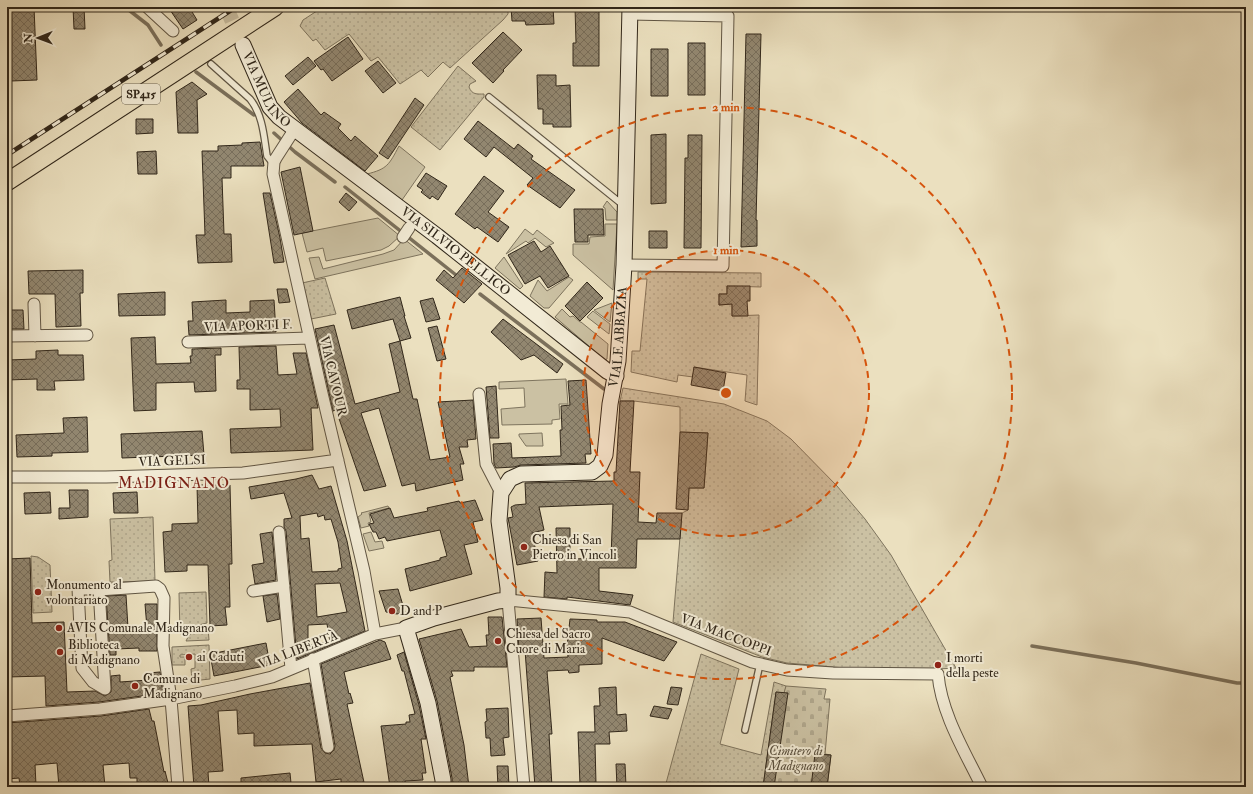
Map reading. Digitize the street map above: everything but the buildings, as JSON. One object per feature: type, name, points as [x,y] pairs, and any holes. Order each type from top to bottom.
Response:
[{"type":"main road","name":"SP415","points":[[7,182],[275,7]]},
{"type":"street","points":[[147,7],[173,31]]},
{"type":"street","points":[[624,265],[723,266],[728,16],[630,10]]},
{"type":"street","name":"VIALE ABBAZIA","points":[[501,493],[510,479],[521,474],[592,472],[600,466],[605,455],[610,404],[618,361],[624,265],[630,10]]},
{"type":"street","name":"VIA MULINO","points":[[243,45],[270,107],[292,133]]},
{"type":"street","points":[[274,162],[292,133]]},
{"type":"street","name":"VIA SILVIO PELLICO","points":[[292,133],[437,236],[607,371],[616,376]]},
{"type":"street","name":"VIA CAVOUR","points":[[274,162],[273,174],[309,338],[364,571],[375,634]]},
{"type":"street","points":[[34,304],[35,336]]},
{"type":"street","points":[[7,336],[87,335]]},
{"type":"street","name":"VIA APORTI F.","points":[[188,342],[309,338]]},
{"type":"street","points":[[479,394],[486,464],[501,493],[499,521],[508,588],[524,787]]},
{"type":"street","name":"VIA GELSI","points":[[7,477],[106,477],[242,473],[338,460]]},
{"type":"street","points":[[279,532],[291,669]]},
{"type":"street","points":[[105,689],[93,682],[82,668],[78,589],[99,590],[156,586],[164,598],[163,646],[170,699],[178,787]]},
{"type":"street","points":[[253,591],[284,586]]},
{"type":"street","points":[[99,590],[105,689],[100,709]]},
{"type":"street","points":[[443,787],[428,703],[406,628],[434,618],[498,601],[508,600]]},
{"type":"street","name":"VIA MACCOPPI","points":[[508,600],[630,612],[752,662],[787,670],[833,673],[938,674],[939,685],[946,711],[982,787]]},
{"type":"street","name":"VIA LIBERTÀ","points":[[7,716],[100,709],[170,699],[235,686],[272,677],[375,634],[406,628]]},
{"type":"street","points":[[313,659],[328,747]]},
{"type":"lane","points":[[211,64],[255,105],[260,117],[267,156],[274,162]]},
{"type":"lane","points":[[489,97],[625,207]]},
{"type":"lane","points":[[745,730],[760,664]]},
{"type":"green space","points":[[323,7],[508,7],[508,14],[450,68],[443,62],[428,77],[421,70],[400,84],[378,57],[371,61],[349,34],[325,50],[316,39],[313,41],[300,26],[303,20]]},
{"type":"green space","points":[[458,66],[476,81],[470,84],[469,87],[472,91],[475,94],[484,94],[484,97],[440,150],[411,127]]},
{"type":"green space","points":[[399,146],[425,167],[402,200],[367,174],[379,170],[387,165],[393,158]]},
{"type":"green space","points":[[607,201],[617,212],[617,220],[606,220],[605,208],[603,207]]},
{"type":"green space","points":[[378,218],[400,236],[389,246],[381,250],[326,261],[323,248],[307,252],[302,233]]},
{"type":"green space","points":[[605,224],[617,224],[613,290],[573,255],[573,244],[589,244],[590,237],[605,236]]},
{"type":"green space","points":[[525,229],[533,235],[537,230],[554,243],[546,247],[535,238],[528,243],[526,241],[506,254]]},
{"type":"green space","points":[[404,239],[423,254],[315,279],[309,258],[319,257],[323,269],[394,250]]},
{"type":"green space","points":[[504,257],[523,286],[520,289],[495,268]]},
{"type":"green space","points":[[638,272],[761,273],[761,287],[727,286],[727,294],[719,294],[719,305],[732,304],[732,316],[759,315],[757,405],[745,401],[747,375],[694,367],[693,377],[678,375],[677,382],[631,372],[632,351],[640,351],[647,279],[638,279]]},
{"type":"green space","points":[[569,277],[573,280],[549,308],[544,308],[530,296],[538,280],[547,291]]},
{"type":"green space","points":[[325,278],[336,314],[311,319],[302,283]]},
{"type":"green space","points":[[612,303],[610,322],[594,310]]},
{"type":"green space","points":[[562,309],[570,317],[573,316],[608,344],[607,359],[605,360],[555,317]]},
{"type":"green space","points":[[593,311],[610,324],[609,334],[587,317]]},
{"type":"green space","points":[[566,379],[568,404],[559,404],[560,419],[552,420],[552,424],[502,425],[501,409],[525,407],[524,388],[499,389],[499,382]]},
{"type":"green space","points":[[623,388],[724,404],[767,421],[791,439],[837,486],[865,519],[891,555],[956,668],[857,669],[787,663],[762,657],[673,622],[682,513],[688,510],[689,488],[704,488],[708,433],[680,432],[680,407],[634,401],[620,401]]},
{"type":"green space","points":[[542,433],[543,446],[526,446],[519,436],[519,434]]},
{"type":"green space","points":[[388,506],[389,508],[369,513],[371,522],[368,523],[369,526],[361,528],[358,517],[362,514],[361,513]]},
{"type":"green space","points":[[153,517],[155,581],[110,582],[109,561],[112,560],[110,519]]},
{"type":"green space","points":[[371,532],[375,542],[382,541],[384,548],[369,551],[363,534]]},
{"type":"green space","points":[[31,556],[38,557],[50,565],[52,612],[33,613]]},
{"type":"green space","points":[[206,592],[207,623],[190,627],[180,634],[179,593]]},
{"type":"green space","points":[[208,628],[209,640],[186,641],[192,632]]},
{"type":"green space","points":[[209,645],[210,679],[192,681],[191,669],[195,668],[195,654],[180,655],[180,657],[185,657],[185,665],[172,665],[172,647]]},
{"type":"green space","points":[[701,654],[739,669],[720,744],[761,755],[774,682],[786,686],[763,787],[665,787]]},
{"type":"green space","name":"Cimitero di Madignano","points":[[786,686],[826,689],[824,699],[830,699],[825,754],[831,755],[827,787],[763,787],[776,692],[784,693]]},
{"type":"waterway","points":[[125,7],[148,25],[161,45]]},
{"type":"waterway","points":[[196,72],[254,115]]},
{"type":"waterway","points":[[274,133],[295,152],[335,182]]},
{"type":"waterway","points":[[345,187],[456,275]]},
{"type":"waterway","points":[[480,294],[604,389]]},
{"type":"waterway","points":[[1032,646],[1136,663],[1237,683],[1246,683]]},
{"type":"tunnel","points":[[226,7],[242,43]]},
{"type":"railway","points":[[7,155],[236,7]]},
{"type":"place","name":"Chiesa di San Pietro in Vincoli","points":[[524,547]]},
{"type":"place","name":"Monumento al volontariato","points":[[38,592]]},
{"type":"place","name":"D and P","points":[[392,611]]},
{"type":"place","name":"AVIS Comunale Madignano","points":[[59,628]]},
{"type":"place","name":"Chiesa del Sacro Cuore di Maria","points":[[498,641]]},
{"type":"place","name":"Biblioteca di Madignano","points":[[60,652]]},
{"type":"place","name":"ai Caduti","points":[[189,657]]},
{"type":"place","name":"I morti della peste","points":[[938,665]]},
{"type":"place","name":"Comune di Madignano","points":[[135,686]]},
{"type":"district","name":"MADIGNANO","points":[[174,483]]}]
